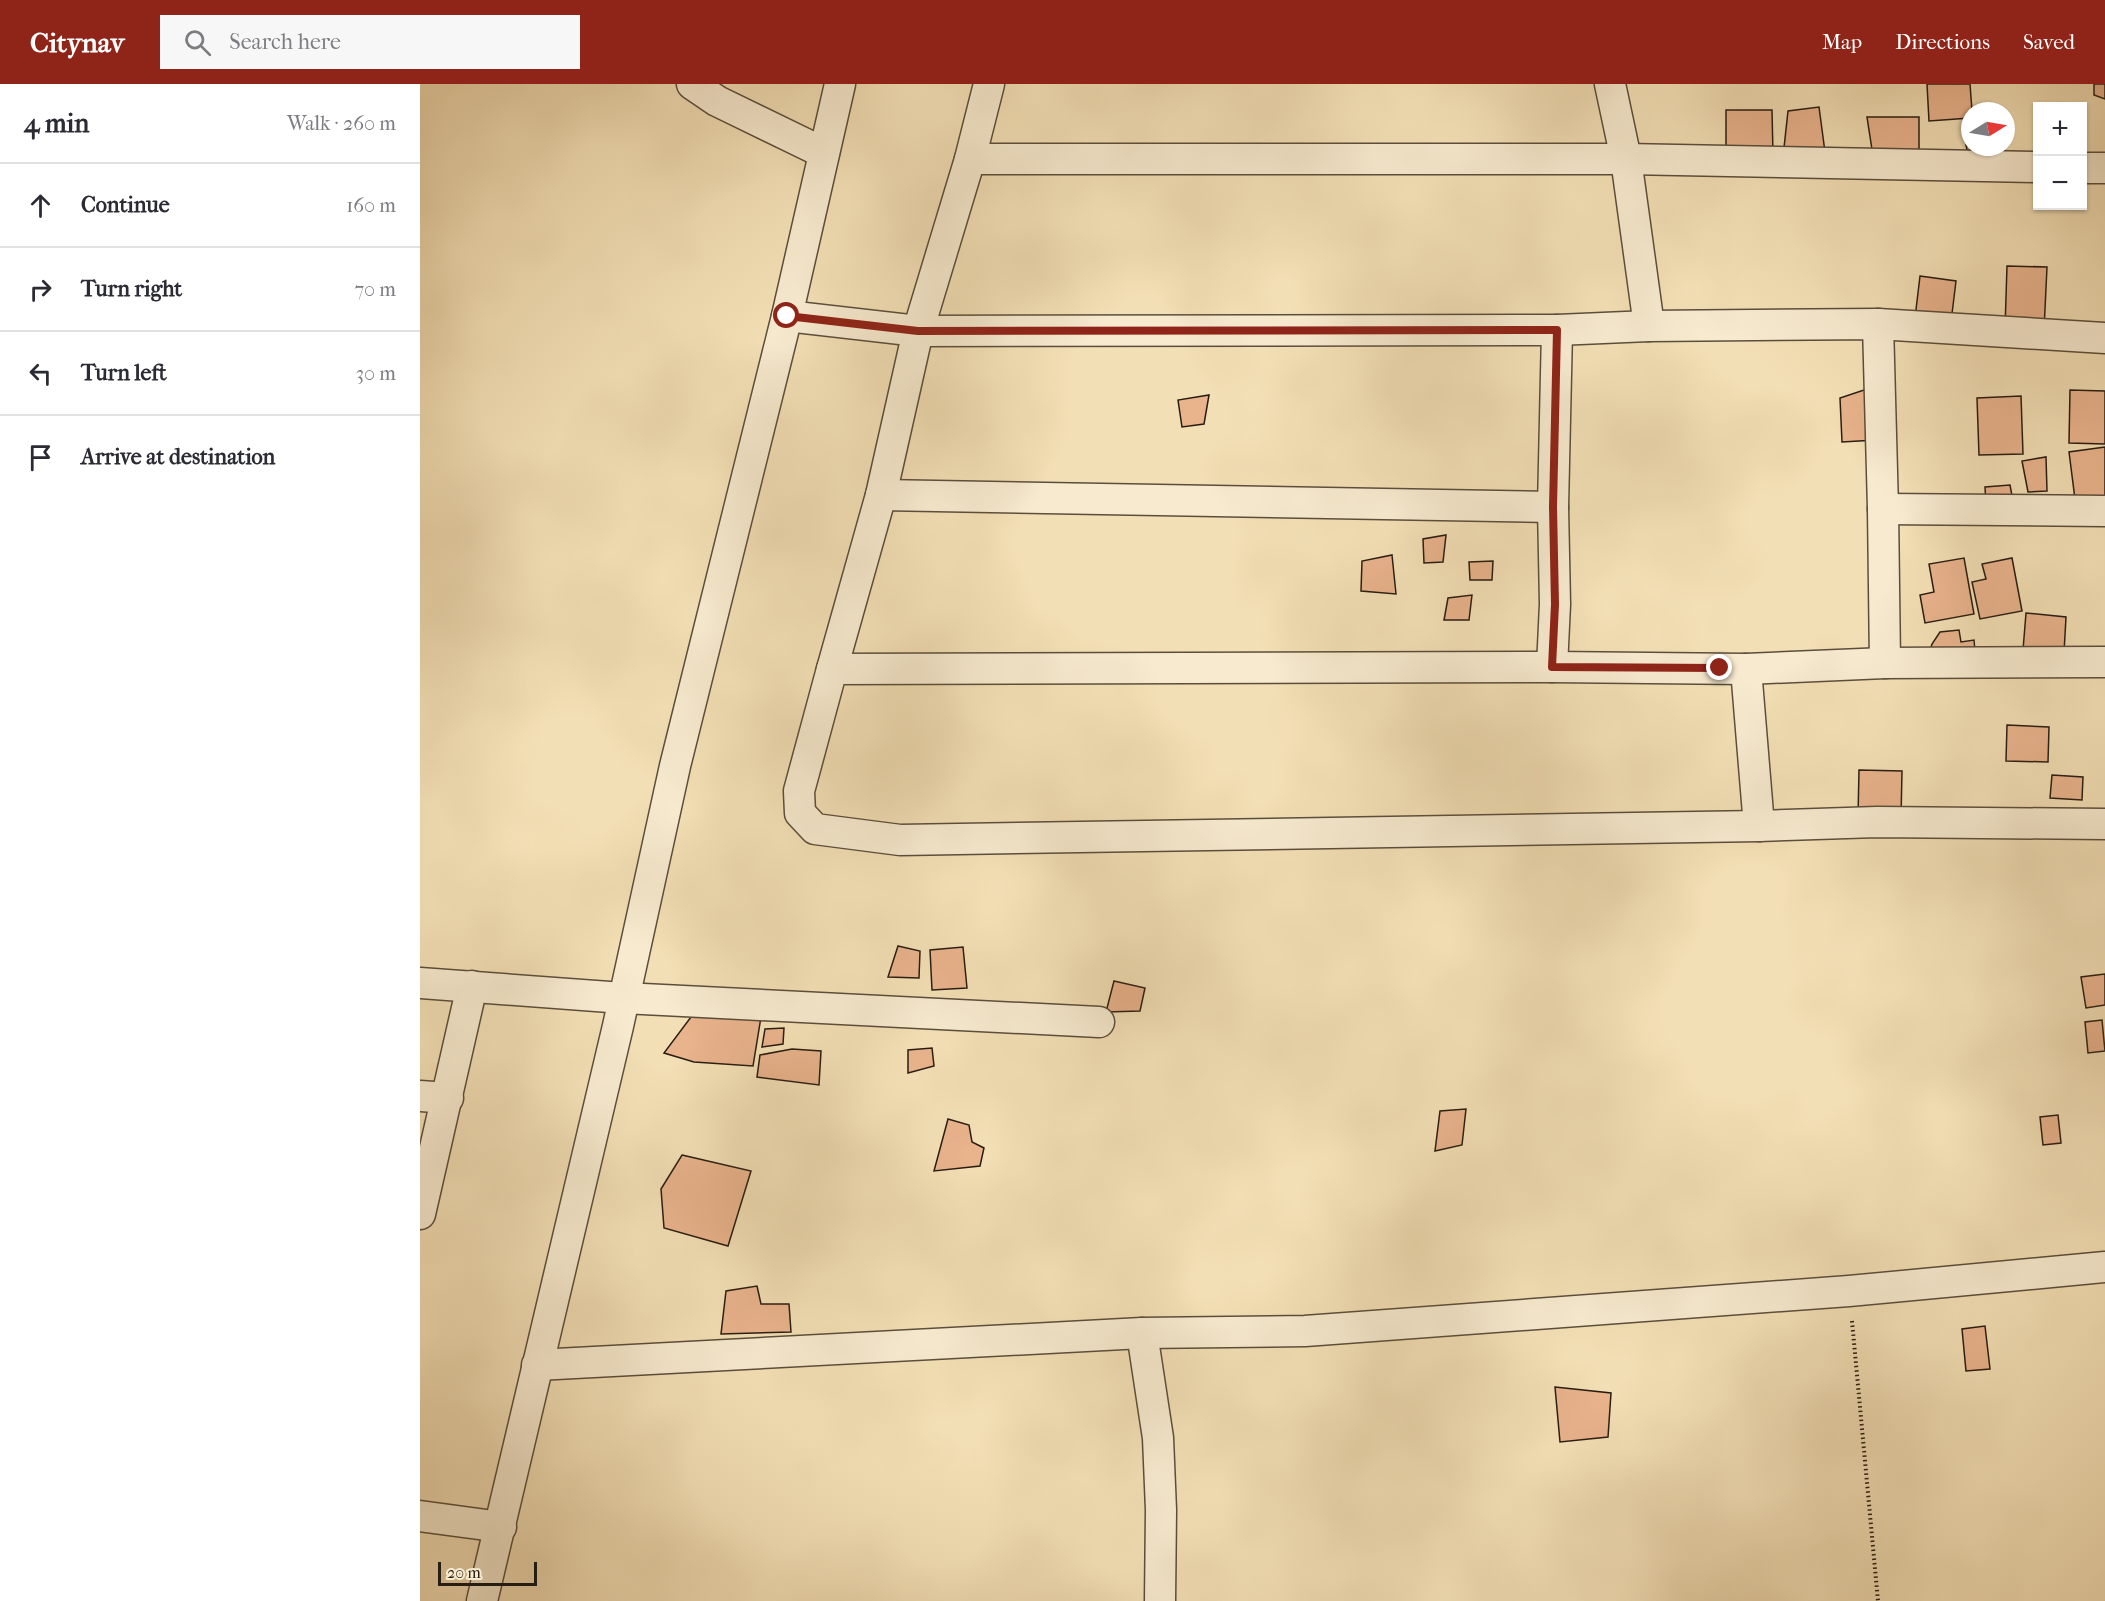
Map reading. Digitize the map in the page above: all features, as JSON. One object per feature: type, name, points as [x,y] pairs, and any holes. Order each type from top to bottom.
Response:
[{"type":"street","points":[[692,84],[717,102],[824,153]]},
{"type":"street","points":[[482,1601],[618,1026],[675,766],[787,316],[840,84]]},
{"type":"street","points":[[989,84],[970,159],[918,331],[882,495],[799,791],[800,813],[815,829],[900,840],[1759,826],[1877,822],[2105,824]]},
{"type":"street","points":[[1610,84],[1626,159],[1649,326]]},
{"type":"street","points":[[970,159],[1626,159],[2033,167]]},
{"type":"street","points":[[2087,168],[2105,168]]},
{"type":"street","points":[[787,316],[918,331],[1557,330],[1649,326],[1878,324],[2105,338]]},
{"type":"street","points":[[1878,324],[1885,663]]},
{"type":"street","points":[[1552,667],[1555,604],[1553,507],[1557,330]]},
{"type":"street","points":[[882,495],[1553,507]]},
{"type":"street","points":[[1883,509],[2105,511]]},
{"type":"street","points":[[832,669],[1552,667],[1746,669],[1885,663],[2105,663]]},
{"type":"street","points":[[1746,669],[1759,826]]},
{"type":"street","points":[[420,983],[623,998],[1099,1022]]},
{"type":"street","points":[[420,1214],[434,1097],[472,986]]},
{"type":"street","points":[[537,1365],[1142,1333],[1305,1331],[1849,1291],[2105,1268]]},
{"type":"street","points":[[1142,1333],[1158,1438],[1161,1510],[1160,1601]]},
{"type":"street","points":[[420,1516],[501,1527]]},
{"type":"path","points":[[1849,1291],[1878,1601]]},
{"type":"building","points":[[1927,84],[1970,84],[1971,102],[1961,102],[1961,119],[1929,121]]},
{"type":"building","points":[[2094,84],[2105,84],[2105,99],[2094,95]]},
{"type":"building","points":[[1819,107],[1825,152],[1783,157],[1788,111]]},
{"type":"building","points":[[1726,110],[1772,110],[1773,155],[1726,155]]},
{"type":"building","points":[[1867,117],[1919,117],[1919,160],[1873,156]]},
{"type":"building","points":[[2007,266],[2047,267],[2044,330],[2005,329]]},
{"type":"building","points":[[1920,276],[1956,281],[1951,322],[1915,318]]},
{"type":"building","points":[[1873,387],[1876,440],[1842,442],[1840,398]]},
{"type":"building","points":[[2070,390],[2105,391],[2105,444],[2069,443]]},
{"type":"building","points":[[1209,395],[1204,424],[1182,427],[1178,400]]},
{"type":"building","points":[[2021,396],[2023,454],[1979,455],[1977,398]]},
{"type":"building","points":[[2105,447],[2105,504],[2075,499],[2069,452]]},
{"type":"building","points":[[2046,457],[2047,491],[2028,492],[2022,461]]},
{"type":"building","points":[[2010,485],[2013,501],[1986,505],[1985,487]]},
{"type":"building","points":[[1446,535],[1443,562],[1424,563],[1423,539]]},
{"type":"building","points":[[1392,555],[1396,594],[1361,591],[1362,561]]},
{"type":"building","points":[[1964,558],[1974,614],[1925,623],[1920,595],[1934,592],[1929,564]]},
{"type":"building","points":[[2012,558],[2022,611],[1980,619],[1972,582],[1986,579],[1982,564]]},
{"type":"building","points":[[1493,561],[1492,580],[1470,580],[1469,562]]},
{"type":"building","points":[[1472,595],[1469,620],[1444,620],[1448,598]]},
{"type":"building","points":[[2026,613],[2066,617],[2064,653],[2023,650]]},
{"type":"building","points":[[1959,630],[1961,642],[1974,640],[1975,651],[1928,657],[1932,644],[1940,632]]},
{"type":"building","points":[[2007,725],[2049,727],[2048,762],[2006,761]]},
{"type":"building","points":[[1859,770],[1902,771],[1901,818],[1858,817]]},
{"type":"building","points":[[2052,775],[2083,777],[2082,800],[2050,798]]},
{"type":"building","points":[[898,946],[920,951],[919,978],[888,977]]},
{"type":"building","points":[[963,947],[967,988],[932,990],[930,950]]},
{"type":"building","points":[[2105,974],[2105,1005],[2086,1008],[2081,977]]},
{"type":"building","points":[[1114,981],[1145,988],[1140,1011],[1106,1012]]},
{"type":"building","points":[[694,1013],[761,1017],[753,1066],[694,1062],[664,1053]]},
{"type":"building","points":[[2102,1020],[2105,1051],[2088,1053],[2085,1022]]},
{"type":"building","points":[[784,1028],[783,1044],[762,1047],[765,1029]]},
{"type":"building","points":[[932,1048],[934,1066],[908,1073],[908,1050]]},
{"type":"building","points":[[792,1049],[821,1051],[819,1085],[757,1077],[760,1055]]},
{"type":"building","points":[[1466,1109],[1462,1145],[1435,1151],[1440,1111]]},
{"type":"building","points":[[2058,1115],[2061,1143],[2043,1145],[2040,1117]]},
{"type":"building","points":[[948,1119],[969,1125],[972,1142],[984,1148],[980,1166],[934,1171]]},
{"type":"building","points":[[682,1155],[751,1171],[728,1246],[664,1228],[661,1189]]},
{"type":"building","points":[[757,1286],[761,1304],[789,1304],[791,1332],[721,1334],[726,1291]]},
{"type":"building","points":[[1985,1326],[1990,1369],[1966,1371],[1962,1329]]},
{"type":"building","points":[[1555,1387],[1611,1393],[1608,1437],[1560,1442]]},
{"type":"route","points":[[787,316],[918,331],[1557,330],[1553,507],[1555,604],[1552,667],[1720,668]]}]
